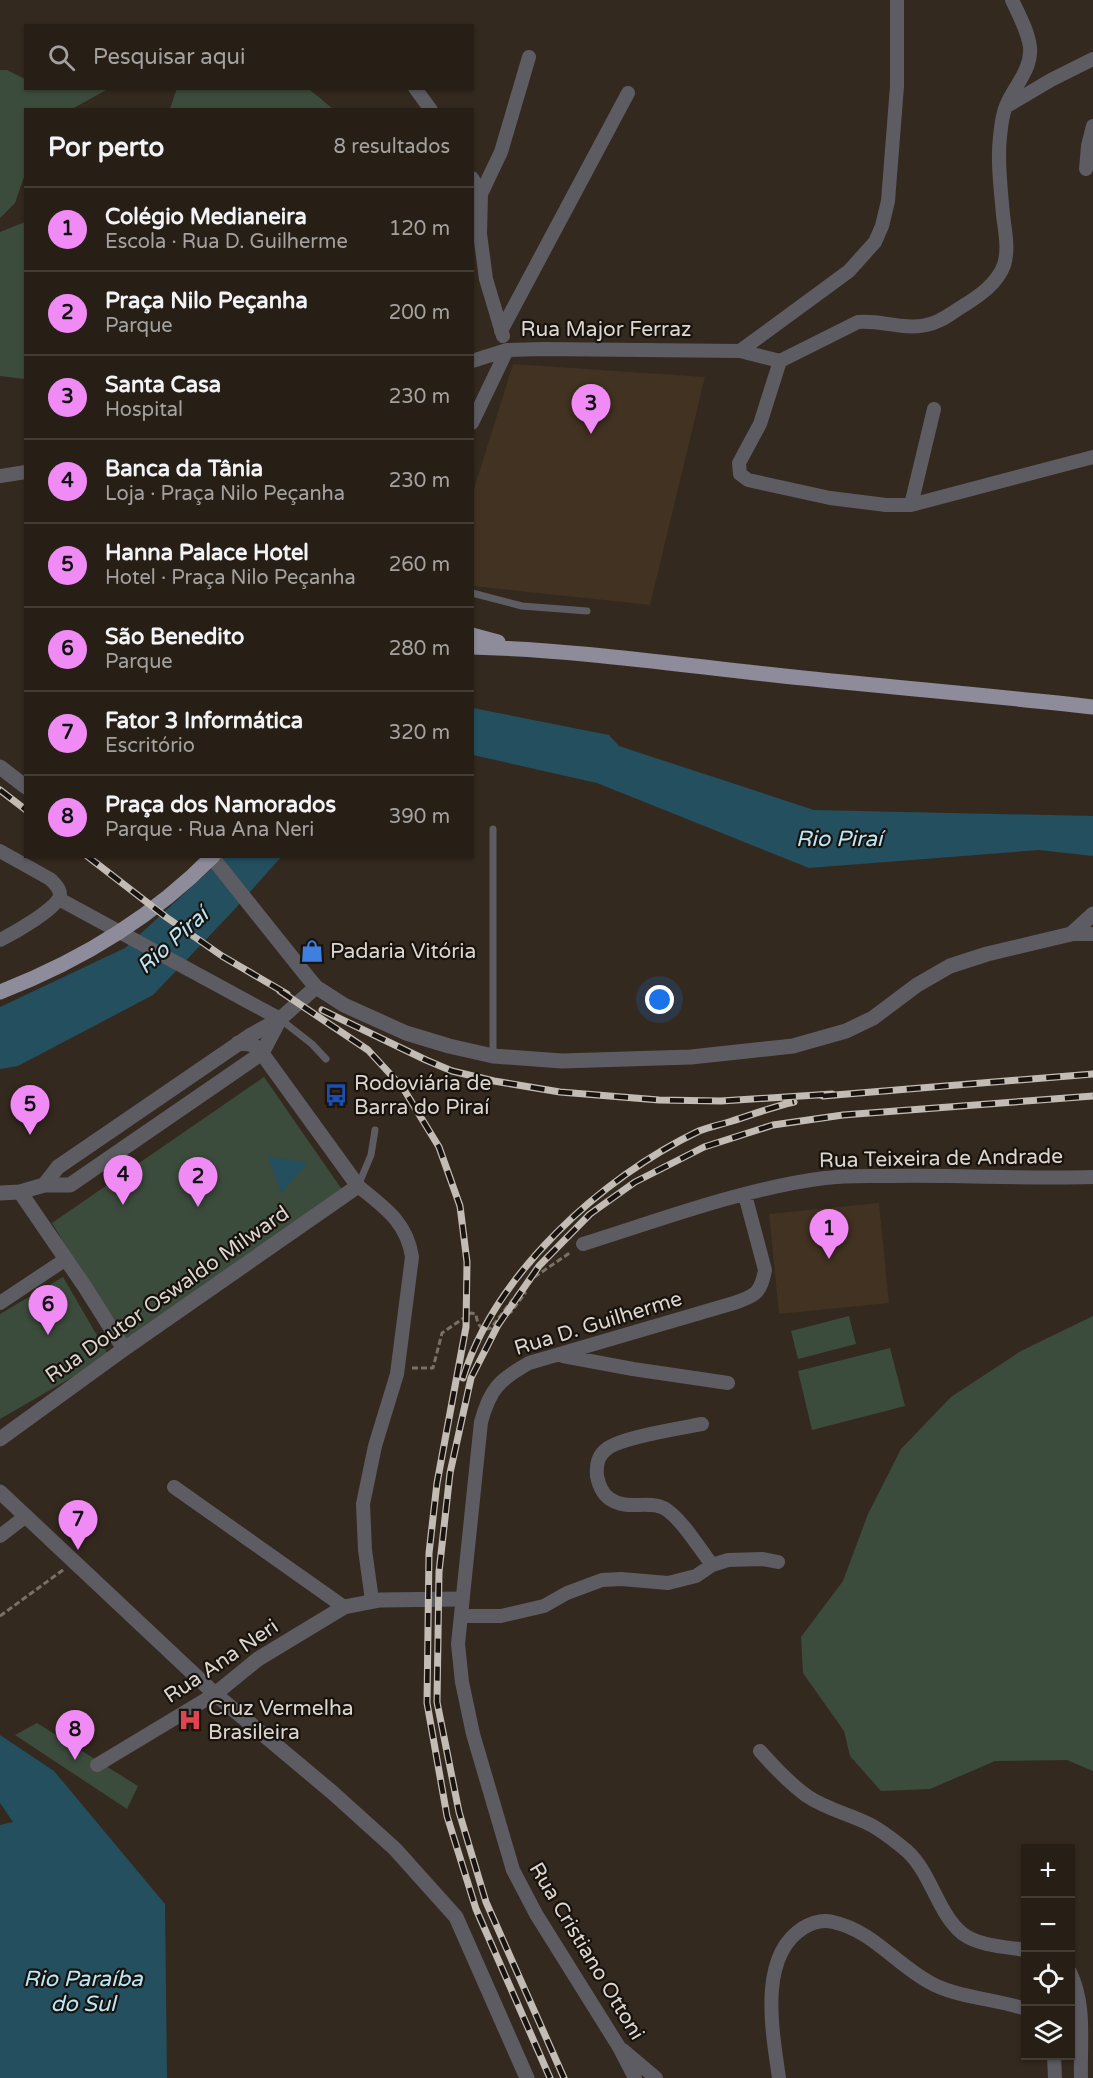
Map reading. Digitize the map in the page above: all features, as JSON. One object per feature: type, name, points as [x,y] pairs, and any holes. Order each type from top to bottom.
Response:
[{"type":"main road","points":[[474,636],[524,648]]},
{"type":"main road","points":[[474,647],[524,648],[637,658],[803,678],[1093,707]]},
{"type":"main road","points":[[0,992],[54,969],[124,930],[178,889],[210,858]]},
{"type":"street","points":[[740,351],[849,272],[875,242],[882,226],[888,201],[897,86],[897,0]]},
{"type":"street","points":[[1012,0],[1030,47],[1026,70],[1006,107],[999,139],[1000,181],[1007,248],[1004,266],[996,280],[978,297],[941,320],[927,325],[912,326],[870,321],[858,322],[780,361],[760,424],[738,469],[744,478],[830,498],[886,505],[911,505],[1093,457]]},
{"type":"street","points":[[474,419],[507,350],[486,279],[480,234],[481,194],[501,152],[529,57]]},
{"type":"street","points":[[1006,107],[1051,80],[1093,59]]},
{"type":"street","points":[[416,90],[430,108]]},
{"type":"street","points":[[501,331],[628,93]]},
{"type":"street","points":[[1086,169],[1093,126]]},
{"type":"street","points":[[474,182],[481,194]]},
{"type":"street","name":"Rua Major Ferraz","points":[[474,360],[507,350],[740,351],[780,361]]},
{"type":"street","points":[[911,505],[934,409]]},
{"type":"street","points":[[0,476],[24,472]]},
{"type":"street","points":[[0,767],[24,785]]},
{"type":"street","points":[[0,850],[50,879],[59,889],[59,899],[45,913],[0,940]]},
{"type":"street","points":[[213,858],[262,924],[316,987],[344,1005],[406,1033],[493,1056],[562,1061],[691,1057],[793,1046],[846,1031],[873,1018],[917,986],[950,966],[987,954],[1071,934],[1093,934]]},
{"type":"street","points":[[59,899],[98,918],[280,1019]]},
{"type":"street","points":[[1071,934],[1093,914]]},
{"type":"street","points":[[44,1185],[58,1167],[238,1043],[280,1019],[316,987]]},
{"type":"street","points":[[0,1193],[20,1192],[44,1185],[70,1185],[262,1053],[280,1019]]},
{"type":"street","points":[[238,1043],[250,1044],[262,1053],[358,1186],[391,1213],[410,1242],[412,1257],[397,1374],[375,1446],[363,1504],[365,1551],[376,1600]]},
{"type":"street","name":"Rua Teixeira de Andrade","points":[[583,1244],[745,1195],[798,1182],[828,1178],[941,1175],[1045,1179],[1093,1177]]},
{"type":"street","name":"Rua Doutor Oswaldo Milward","points":[[0,1438],[358,1186]]},
{"type":"street","points":[[20,1192],[124,1349]]},
{"type":"street","name":"Rua D. Guilherme","points":[[457,1599],[481,1422],[487,1401],[495,1387],[508,1375],[529,1363],[734,1303],[754,1295],[763,1283],[765,1270],[745,1195]]},
{"type":"street","points":[[0,1303],[66,1259]]},
{"type":"street","points":[[561,1355],[633,1370],[728,1383]]},
{"type":"street","points":[[702,1424],[614,1444],[600,1455],[597,1471],[598,1485],[608,1498],[614,1502],[632,1506],[655,1505],[670,1513],[712,1565]]},
{"type":"street","points":[[174,1487],[344,1607]]},
{"type":"street","points":[[0,1492],[215,1694],[386,1841],[442,1900],[456,1917],[527,2078]]},
{"type":"street","points":[[0,1536],[26,1516]]},
{"type":"street","points":[[460,1616],[501,1616],[544,1606],[567,1593],[602,1580],[621,1579],[668,1583],[696,1576],[712,1565],[740,1559],[763,1559],[778,1562]]},
{"type":"street","name":"Rua Ana Neri","points":[[97,1765],[215,1694],[258,1659],[344,1607],[376,1600],[457,1599]]},
{"type":"street","name":"Rua Cristiano Ottoni","points":[[457,1599],[460,1616],[458,1644],[468,1713],[513,1870],[536,1914],[620,2047],[635,2078]]},
{"type":"street","points":[[760,1752],[783,1776],[808,1796],[835,1811],[869,1824],[890,1837],[910,1854],[924,1872],[948,1916],[964,1935],[992,1944],[1021,1949]]},
{"type":"street","points":[[779,2078],[772,2027],[772,1989],[778,1961],[784,1948],[797,1932],[810,1924],[832,1921],[864,1935],[931,1984],[1021,2008]]},
{"type":"street","points":[[1075,1982],[1082,2016],[1081,2078]]},
{"type":"street","points":[[620,2047],[656,2078]]},
{"type":"street","points":[[1054,2060],[1055,2078]]},
{"type":"lane","points":[[474,594],[522,606],[587,610]]},
{"type":"lane","points":[[493,829],[493,1056]]},
{"type":"lane","points":[[280,1019],[312,1044],[326,1059]]},
{"type":"lane","points":[[358,1186],[371,1155],[375,1130]]},
{"type":"path","points":[[420,1368],[433,1368],[442,1333],[471,1313],[476,1314],[477,1322],[482,1329],[491,1328],[520,1290],[525,1293],[511,1312],[510,1311],[533,1278],[583,1244]]},
{"type":"path","points":[[0,1616],[74,1562]]},
{"type":"shaded area","points":[[513,364],[705,377],[650,605],[474,586],[474,489]]},
{"type":"shaded area","points":[[879,1203],[889,1303],[779,1314],[769,1214]]},
{"type":"green space","points":[[0,70],[7,70],[24,78],[24,90],[106,90],[74,108],[24,108],[24,177],[15,203],[0,218]]},
{"type":"green space","points":[[176,90],[310,90],[332,108],[170,108]]},
{"type":"green space","points":[[24,223],[24,379],[0,376],[0,232]]},
{"type":"green space","points":[[264,1077],[343,1191],[123,1343],[52,1223]]},
{"type":"green space","points":[[63,1277],[109,1356],[0,1419],[0,1314]]},
{"type":"green space","points":[[849,1316],[856,1344],[798,1359],[791,1331]]},
{"type":"green space","points":[[1093,1316],[1093,1771],[1067,1760],[995,1761],[930,1789],[881,1791],[850,1756],[844,1731],[803,1673],[801,1637],[843,1581],[868,1514],[901,1449],[951,1397],[1021,1351]]},
{"type":"green space","points":[[890,1348],[905,1406],[812,1430],[798,1371]]},
{"type":"green space","points":[[37,1723],[138,1786],[127,1809],[15,1735]]},
{"type":"water","points":[[474,708],[609,735],[619,746],[814,810],[1093,816],[1093,856],[1039,850],[809,868],[597,783],[474,755]]},
{"type":"water","name":"Rio Piraí","points":[[223,858],[280,858],[153,995],[18,1066],[0,1069],[0,1007],[125,948]]},
{"type":"water","points":[[268,1156],[308,1163],[281,1193]]},
{"type":"water","name":"Rio Paraíba do Sul","points":[[0,1735],[54,1771],[165,1904],[167,2078],[0,2078],[0,1825],[13,1822],[0,1803]]},
{"type":"railway","points":[[0,790],[24,808]]},
{"type":"railway","points":[[90,858],[166,917],[222,956],[287,994]]},
{"type":"railway","points":[[280,991],[368,1050],[403,1088],[439,1147],[460,1206],[467,1262],[466,1327],[437,1483],[429,1553],[427,1703],[447,1816],[476,1909],[550,2078]]},
{"type":"railway","points":[[322,1010],[452,1071],[560,1092],[659,1100],[721,1101],[832,1094]]},
{"type":"railway","points":[[823,1096],[1093,1074]]},
{"type":"railway","points":[[564,2078],[486,1902],[459,1812],[437,1702],[439,1572],[450,1473],[471,1378],[498,1325],[539,1266],[590,1214],[635,1182],[704,1147],[773,1125],[843,1115],[1093,1096]]},
{"type":"railway","points":[[463,1378],[478,1339],[500,1302],[526,1266],[590,1202],[626,1174],[699,1131],[794,1102]]},
{"type":"place","name":"Santa Casa","points":[[591,434]]},
{"type":"place","name":"Padaria Vitória","points":[[312,951]]},
{"type":"place","name":"Rodoviária de Barra do Piraí","points":[[336,1095]]},
{"type":"place","name":"Hanna Palace Hotel","points":[[30,1135]]},
{"type":"place","name":"Banca da Tânia","points":[[123,1205]]},
{"type":"place","name":"Praça Nilo Peçanha","points":[[198,1207]]},
{"type":"place","name":"Colégio Medianeira","points":[[829,1259]]},
{"type":"place","name":"São Benedito","points":[[48,1335]]},
{"type":"place","name":"Fator 3 Informática","points":[[78,1550]]},
{"type":"place","name":"Cruz Vermelha Brasileira","points":[[190,1720]]},
{"type":"place","name":"Praça dos Namorados","points":[[75,1760]]}]
